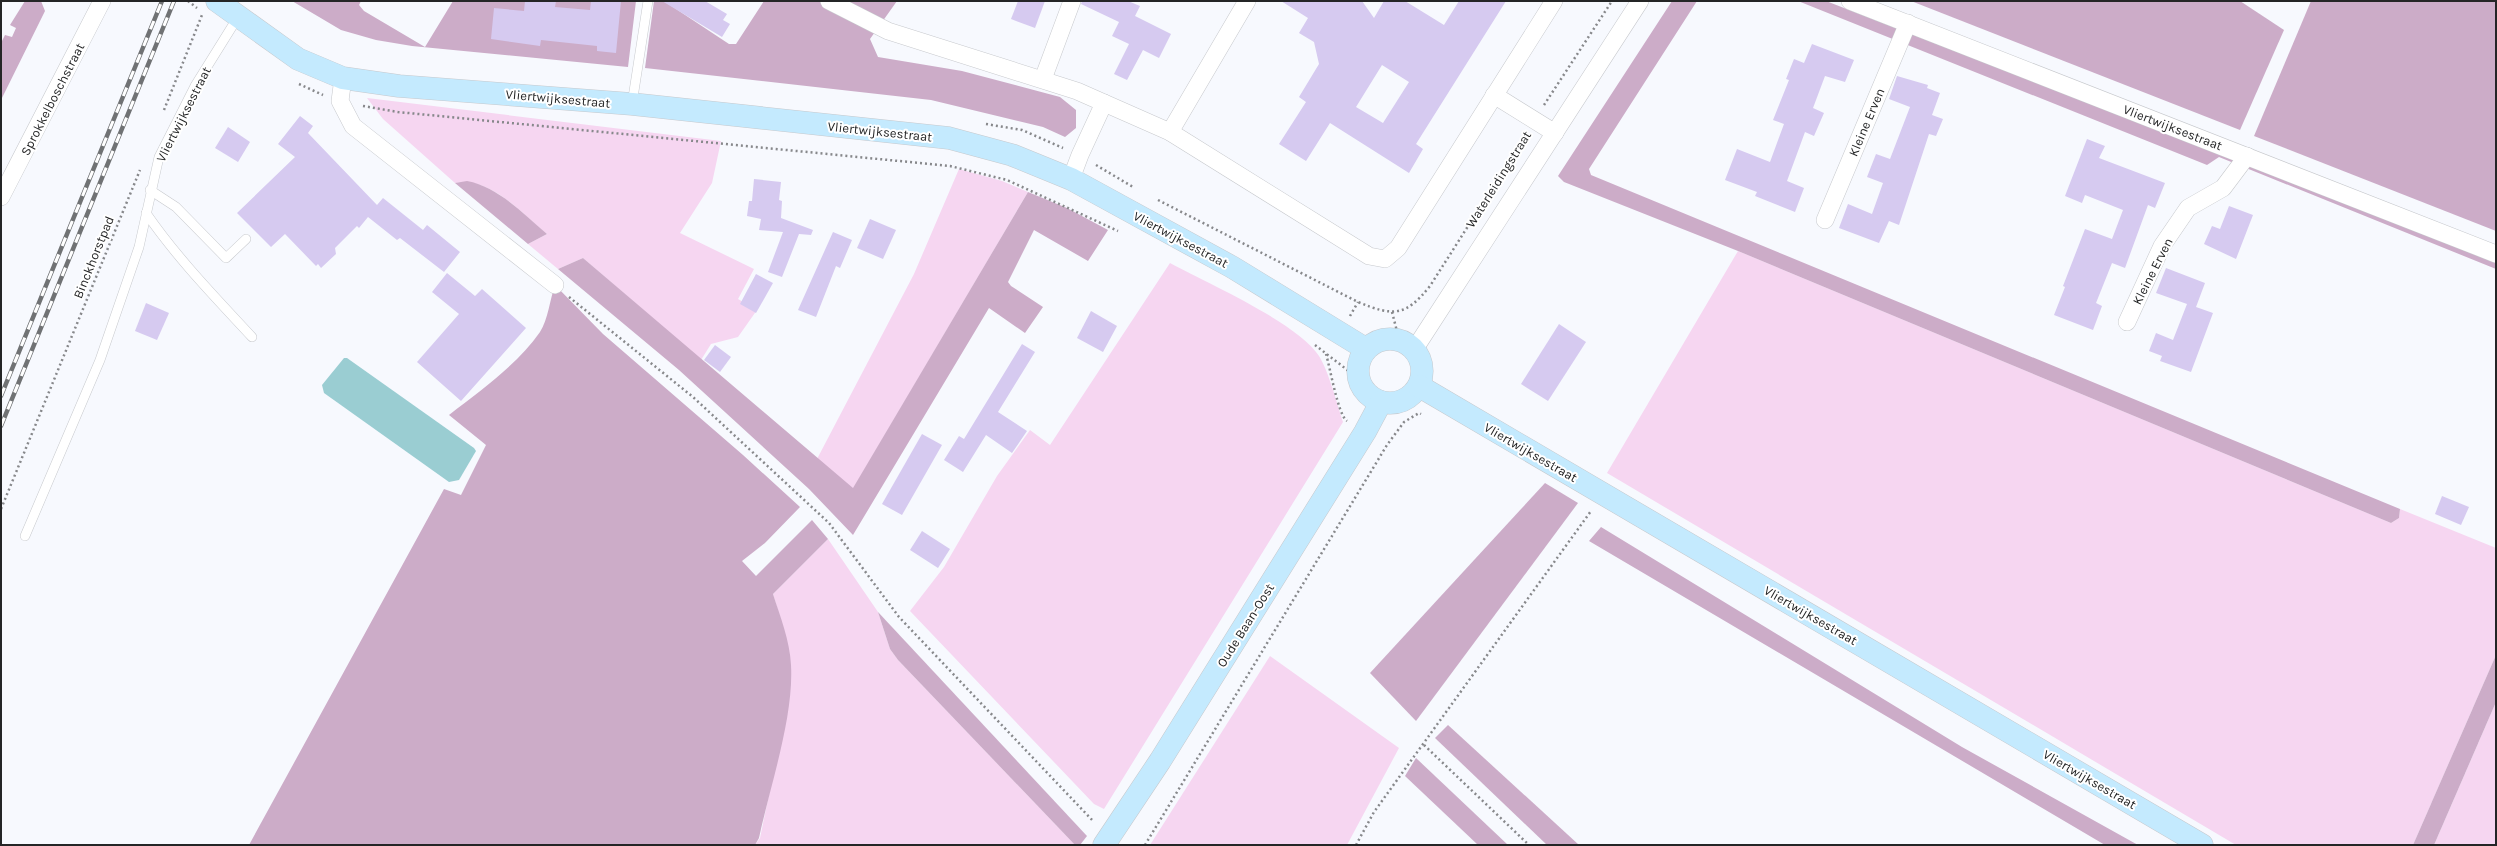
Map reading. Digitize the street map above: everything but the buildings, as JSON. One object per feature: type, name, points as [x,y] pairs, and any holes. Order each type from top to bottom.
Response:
[{"type":"street","name":"Sprokkelboschstraat","points":[[1,197],[102,1]]},
{"type":"street","points":[[829,1],[888,31],[1043,79],[1104,103],[1170,132],[1369,256],[1385,259],[1398,248],[1554,1]]},
{"type":"street","points":[[1043,79],[1072,1]]},
{"type":"street","points":[[1170,132],[1247,1]]},
{"type":"street","name":"Waterleidingstraat","points":[[1407,345],[1555,133],[1640,1]]},
{"type":"street","name":"Vliertwijksestraat","points":[[1850,1],[2496,254]]},
{"type":"street","name":"Vliertwijksestraat","points":[[210,7],[233,24],[298,59],[343,78],[399,86],[632,104],[949,138],[1012,155],[1071,179],[1232,267],[1366,349]]},
{"type":"street","name":"Kleine Erven","points":[[1825,220],[1908,23]]},
{"type":"street","points":[[343,78],[340,101],[353,126],[555,285]]},
{"type":"street","points":[[1494,95],[1535,119],[1555,133]]},
{"type":"street","points":[[1071,179],[1080,155],[1104,103]]},
{"type":"street","name":"Kleine Erven","points":[[2126,322],[2162,246],[2188,208],[2223,188],[2247,156]]},
{"type":"street","points":[[1387,339],[1407,345],[1422,367],[1419,386],[1409,397],[1396,403],[1381,402],[1371,398],[1363,390],[1359,379],[1360,358],[1366,349],[1376,342],[1387,339]]},
{"type":"street","name":"Vliertwijksestraat","points":[[1419,386],[2202,845]]},
{"type":"street","name":"Oude Baan-Oost","points":[[1106,842],[1160,761],[1365,432],[1381,402]]},
{"type":"lane","points":[[632,104],[648,1]]},
{"type":"lane","name":"Vliertwijksestraat","points":[[25,536],[100,360],[139,247],[150,190],[159,157],[195,86],[233,24]]},
{"type":"lane","points":[[150,190],[176,208],[226,258],[246,239]]},
{"type":"lane","points":[[146,213],[164,240],[252,337]]},
{"type":"path","name":"Waterleidingstraat","points":[[1358,302],[1377,310],[1392,312],[1404,310],[1417,303],[1430,286],[1535,119],[1612,1]]},
{"type":"path","points":[[162,117],[210,7],[233,24]]},
{"type":"path","name":"Vliertwijksestraat","points":[[292,79],[305,88],[340,101],[398,112],[950,166],[1007,180],[1124,234]]},
{"type":"path","name":"Binckhorstpad","points":[[1,509],[141,166]]},
{"type":"path","points":[[555,285],[694,397],[829,523],[899,617],[1106,842]]},
{"type":"path","points":[[1392,312],[1407,345]]},
{"type":"path","points":[[1309,339],[1326,355],[1359,379]]},
{"type":"path","points":[[1326,355],[1343,418],[1365,432]]},
{"type":"path","name":"Oude Baan-Oost","points":[[1145,845],[1387,445],[1365,432]]},
{"type":"path","points":[[1356,845],[1374,812],[1424,745],[1602,493]]},
{"type":"path","points":[[1424,745],[1529,845]]},
{"type":"shaded area","points":[[25,1],[41,1],[45,11],[1,100],[1,43],[5,35],[12,37],[16,28],[10,25]]},
{"type":"shaded area","points":[[292,1],[361,1],[359,5],[364,11],[425,47],[453,1],[636,1],[628,67],[412,46],[376,40],[341,30]]},
{"type":"shaded area","points":[[654,1],[664,1],[729,44],[736,44],[764,1],[897,1],[870,39],[878,57],[962,71],[1060,97],[1076,110],[1076,128],[1065,137],[1043,127],[931,100],[645,68]]},
{"type":"shaded area","points":[[1672,1],[1697,1],[1589,169],[1591,175],[2400,509],[2399,518],[2391,523],[1738,251],[1564,182],[1558,176]]},
{"type":"shaded area","points":[[1798,1],[1826,1],[2496,261],[2496,269],[2219,157],[2207,165]]},
{"type":"shaded area","points":[[1911,1],[2240,1],[2284,30],[2240,130]]},
{"type":"shaded area","points":[[2311,1],[2496,1],[2496,231],[2254,136]]},
{"type":"shaded area","points":[[367,98],[721,141],[712,183],[680,233],[754,269],[738,299],[757,310],[738,337],[711,344],[701,360],[583,258],[558,269],[528,244],[547,234],[505,198],[493,191],[481,185],[455,183],[383,119]]},
{"type":"shaded area","points":[[959,169],[1002,181],[1028,192],[853,489],[817,459],[914,274]]},
{"type":"shaded area","points":[[467,181],[479,184],[500,195],[520,210],[547,234],[528,244],[455,183]]},
{"type":"shaded area","points":[[1028,192],[1067,208],[1108,230],[1088,261],[1034,230],[1008,282],[1011,286],[1043,307],[1025,333],[989,308],[853,535],[809,489],[679,370],[558,269],[583,258],[853,488]]},
{"type":"shaded area","points":[[1738,251],[2391,523],[2399,518],[2400,509],[2496,548],[2496,655],[2413,845],[2236,845],[1607,473]]},
{"type":"shaded area","points":[[1170,263],[1272,317],[1308,343],[1323,363],[1343,422],[1104,809],[1094,804],[910,611],[944,567],[997,476],[1030,430],[1050,445]]},
{"type":"shaded area","points":[[555,285],[603,334],[743,455],[800,507],[765,543],[742,561],[756,576],[812,520],[828,539],[773,594],[789,647],[791,685],[785,729],[759,838],[755,845],[249,845],[444,489],[461,495],[486,445],[449,415],[510,366],[531,344],[543,327]]},
{"type":"shaded area","points":[[1545,483],[1578,503],[1416,721],[1370,673]]},
{"type":"shaded area","points":[[1601,527],[1962,747],[2138,845],[2105,845],[1589,541]]},
{"type":"shaded area","points":[[828,539],[878,612],[890,649],[898,660],[1075,845],[755,845],[760,838],[789,698],[783,628],[773,594]]},
{"type":"shaded area","points":[[878,612],[1087,836],[1080,845],[1075,845],[898,660],[890,649]]},
{"type":"shaded area","points":[[2496,655],[2496,702],[2434,845],[2413,845]]},
{"type":"shaded area","points":[[1270,656],[1399,748],[1347,845],[1150,845]]},
{"type":"shaded area","points":[[2496,702],[2496,845],[2434,845]]},
{"type":"shaded area","points":[[1448,725],[1579,845],[1547,845],[1435,738]]},
{"type":"shaded area","points":[[1416,758],[1508,845],[1478,845],[1405,776]]},
{"type":"water","points":[[344,358],[347,358],[474,448],[476,451],[459,480],[449,482],[324,393],[322,385]]},
{"type":"railway","points":[[1,396],[162,1]]},
{"type":"railway","points":[[1,426],[174,1]]}]
